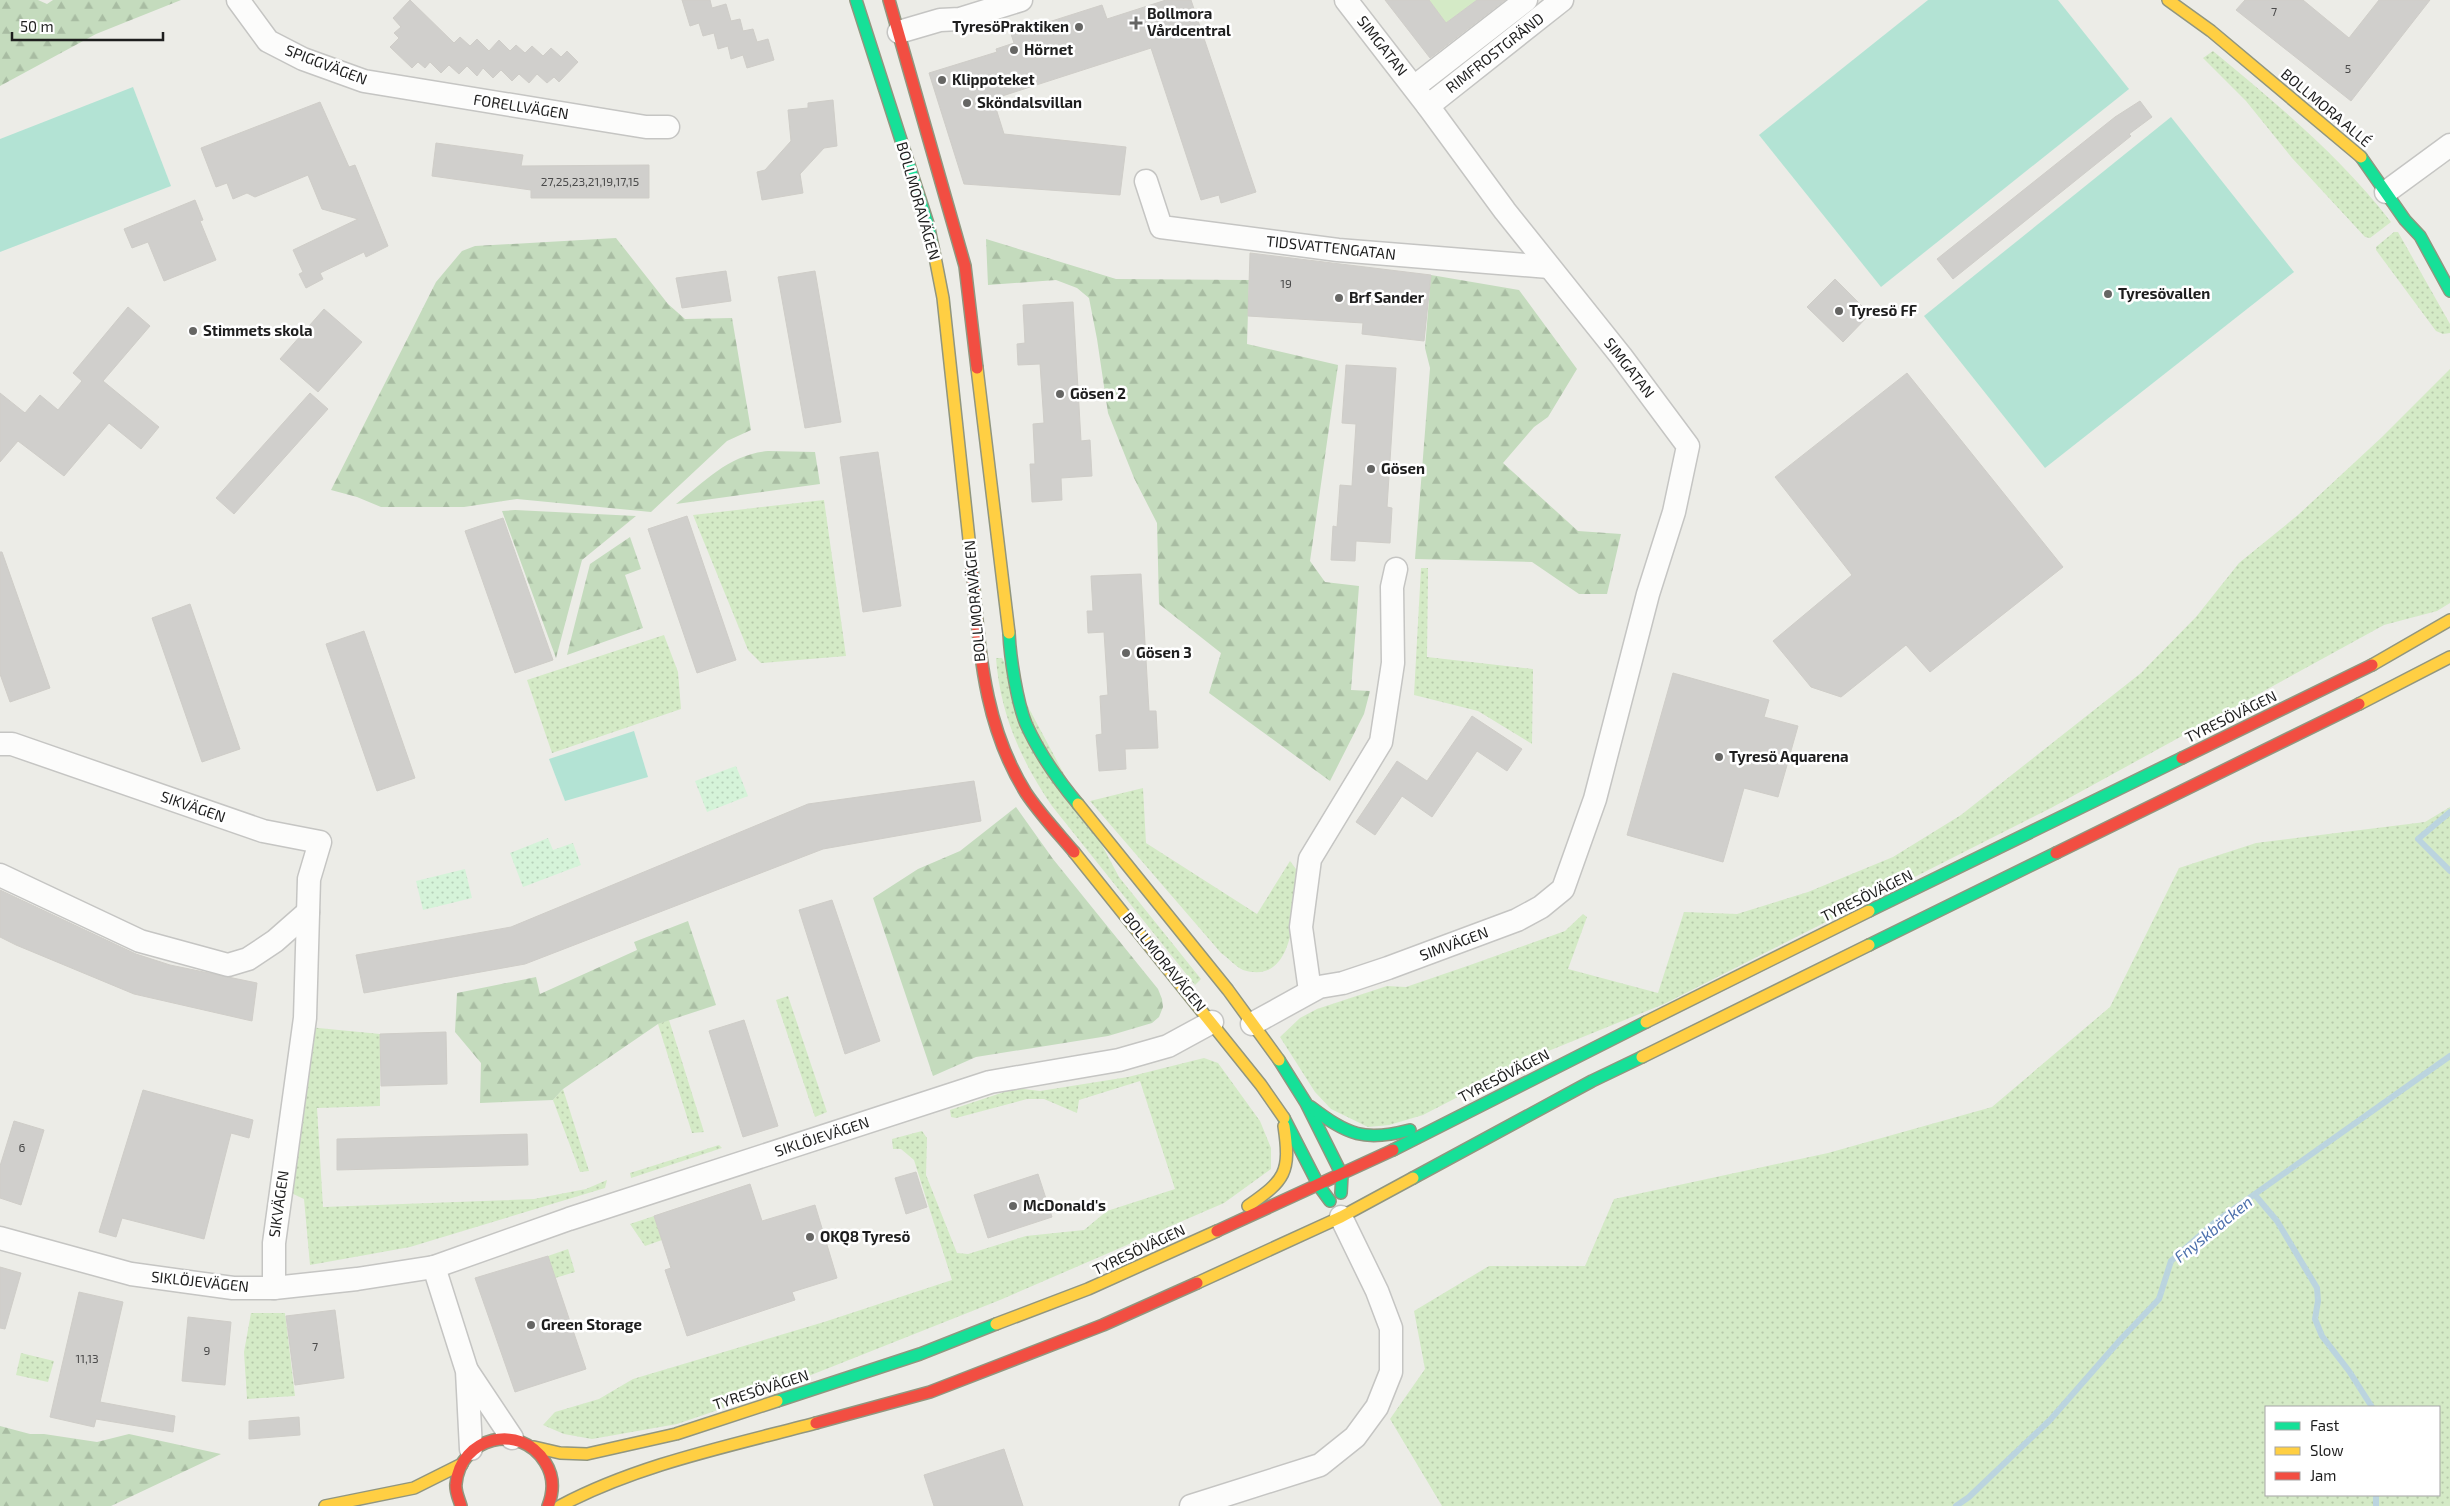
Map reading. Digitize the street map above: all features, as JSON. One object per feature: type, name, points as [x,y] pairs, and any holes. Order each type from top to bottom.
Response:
[{"type":"main road","name":"BOLLMORAVÄGEN","points":[[856,0],[928,224],[943,298],[978,628],[978,657],[995,729],[1009,762],[1027,794],[1217,1022],[1283,1116],[1319,1186],[1341,1217]]},
{"type":"main road","name":"BOLLMORAVÄGEN","points":[[889,0],[966,266],[1008,623],[1010,654],[1026,723],[1055,776],[1228,990],[1247,1024],[1280,1061],[1306,1103],[1342,1175]]},
{"type":"main road","name":"BOLLMORA ALLÉ","points":[[2168,0],[2212,31],[2365,161],[2420,236],[2450,291]]},
{"type":"main road","points":[[870,42],[899,32]]},
{"type":"main road","name":"TYRESÖVÄGEN","points":[[325,1506],[414,1488],[496,1438],[512,1438],[560,1453],[587,1454],[676,1434],[920,1354],[1088,1289],[1342,1175],[1455,1117],[2302,699],[2379,660],[2450,620]]},
{"type":"main road","points":[[978,628],[1008,623]]},
{"type":"main road","points":[[560,1506],[596,1488],[680,1460],[930,1392],[1103,1325],[1341,1217],[1592,1081],[2380,694],[2450,657]]},
{"type":"main road","name":"BOLLMORAVÄGEN","points":[[1306,1103],[1340,1130],[1361,1137],[1382,1138],[1455,1117]]},
{"type":"main road","name":"BOLLMORAVÄGEN","points":[[1199,1239],[1276,1187],[1285,1167],[1288,1151],[1283,1116]]},
{"type":"main road","points":[[1341,1217],[1342,1175]]},
{"type":"main road","points":[[534,1446],[546,1459],[553,1481],[552,1496],[548,1506]]},
{"type":"main road","points":[[461,1506],[456,1480],[467,1456]]},
{"type":"street","name":"SPIGGVÄGEN","points":[[238,0],[268,41],[303,59],[375,83]]},
{"type":"street","points":[[899,32],[940,20],[960,19],[1021,0]]},
{"type":"street","name":"SIMGATAN","points":[[1346,0],[1414,86],[1549,267],[1621,356],[1688,446],[1674,512],[1648,594],[1595,799]]},
{"type":"street","name":"RIMFROSTGRÄND","points":[[1414,86],[1526,0]]},
{"type":"street","name":"RIMFROSTGRÄND","points":[[1428,106],[1562,0]]},
{"type":"street","name":"FORELLVÄGEN","points":[[375,83],[646,127],[668,127]]},
{"type":"street","points":[[2386,192],[2450,145]]},
{"type":"street","name":"TIDSVATTENGATAN","points":[[1146,181],[1161,227],[1338,250],[1549,267]]},
{"type":"street","points":[[1310,990],[1301,927],[1306,874],[1310,859],[1381,742],[1393,663],[1392,587],[1396,569]]},
{"type":"street","name":"SIKVÄGEN","points":[[0,744],[12,744],[264,831],[320,842],[310,879],[305,1018],[274,1243],[274,1288]]},
{"type":"street","name":"SIMVÄGEN","points":[[1247,1024],[1310,990],[1343,983],[1397,965],[1517,920],[1541,908],[1563,888],[1595,799]]},
{"type":"street","points":[[0,875],[140,941],[228,965],[248,959],[275,940],[308,912]]},
{"type":"street","name":"SIKLÖJEVÄGEN","points":[[0,1238],[131,1274],[233,1288],[274,1288],[434,1267],[568,1219],[990,1082],[1119,1060],[1168,1046],[1217,1022]]},
{"type":"street","points":[[1191,1506],[1320,1465],[1355,1437],[1377,1407],[1390,1372],[1391,1328],[1377,1291],[1341,1217]]},
{"type":"street","points":[[434,1267],[467,1371],[512,1438]]},
{"type":"street","points":[[467,1371],[467,1456]]},
{"type":"green space","points":[[0,0],[38,0],[47,4],[53,0],[181,0],[96,34],[0,86]]},
{"type":"green space","points":[[1429,0],[1477,0],[1446,23]]},
{"type":"green space","points":[[1928,0],[2058,0],[2129,89],[1881,287],[1759,135]]},
{"type":"green space","points":[[2213,51],[2284,111],[2329,153],[2351,175],[2391,222],[2370,238],[2365,237],[2292,158],[2246,101],[2203,58]]},
{"type":"green space","points":[[133,87],[171,186],[0,252],[0,139]]},
{"type":"green space","name":"Tyresövallen","points":[[2171,117],[2294,272],[2045,468],[1924,316]]},
{"type":"green space","points":[[2394,232],[2398,232],[2450,324],[2450,333],[2443,334],[2436,331],[2376,250],[2376,247]]},
{"type":"green space","points":[[616,238],[668,304],[685,319],[732,318],[751,430],[727,441],[651,512],[517,499],[464,507],[381,507],[357,497],[331,490],[436,282],[462,251],[475,246]]},
{"type":"green space","points":[[986,239],[1116,279],[1249,280],[1247,344],[1338,365],[1310,561],[1325,582],[1359,586],[1351,690],[1370,691],[1364,714],[1330,781],[1209,693],[1221,653],[1159,604],[1157,523],[1134,478],[1108,413],[1089,298],[1077,288],[1056,280],[988,285]]},
{"type":"green space","points":[[1431,275],[1519,290],[1577,369],[1548,417],[1534,427],[1503,463],[1578,531],[1621,534],[1607,594],[1579,594],[1532,562],[1415,559],[1430,368],[1425,348]]},
{"type":"green space","points":[[2450,369],[2450,603],[2437,611],[2384,625],[2051,808],[1664,1004],[1541,1054],[1423,1115],[1389,1125],[1368,1127],[1331,1109],[1315,1092],[1280,1037],[1300,1018],[1317,1009],[1387,986],[1406,987],[1473,964],[1565,931],[1583,914],[1587,917],[1568,969],[1658,993],[1684,912],[1737,914],[1808,892],[1893,857],[1961,815],[2141,673],[2196,617],[2239,563],[2298,515],[2382,437]]},
{"type":"green space","points":[[768,451],[815,452],[820,484],[676,504],[730,463],[754,453]]},
{"type":"green space","points":[[824,500],[846,656],[761,663],[748,650],[693,515]]},
{"type":"green space","points":[[502,511],[636,516],[582,560],[556,658]]},
{"type":"green space","points":[[630,537],[641,569],[625,575],[643,628],[567,655],[590,564]]},
{"type":"green space","points":[[1421,568],[1428,568],[1427,657],[1533,669],[1532,744],[1478,711],[1414,695]]},
{"type":"green space","points":[[664,635],[678,672],[681,709],[552,753],[527,680]]},
{"type":"green space","points":[[996,658],[1002,658],[1119,877],[1201,979],[1195,985],[1052,806],[1041,789],[1022,754],[1007,717],[998,678]]},
{"type":"green space","points":[[634,731],[648,777],[565,801],[549,759]]},
{"type":"green space","points":[[736,766],[748,796],[707,812],[695,781]]},
{"type":"green space","points":[[1143,788],[1146,843],[1257,914],[1290,861],[1296,869],[1295,901],[1290,938],[1284,954],[1274,966],[1261,972],[1243,970],[1221,953],[1090,801]]},
{"type":"green space","points":[[1016,807],[1053,859],[1158,989],[1163,1007],[1159,1017],[1152,1023],[1108,1036],[976,1057],[933,1076],[873,898],[918,869],[960,851]]},
{"type":"green space","points":[[2450,807],[2450,1506],[1442,1506],[1390,1419],[1425,1369],[1414,1311],[1489,1266],[1585,1266],[1614,1199],[1828,1153],[1992,1107],[2110,1007],[2179,868],[2256,843],[2425,822]]},
{"type":"green space","points":[[548,838],[553,850],[573,843],[581,865],[523,887],[510,853]]},
{"type":"green space","points":[[465,869],[472,898],[423,910],[416,881]]},
{"type":"green space","points":[[688,921],[716,1005],[658,1024],[563,1089],[553,1100],[480,1103],[481,1063],[455,1032],[457,993],[536,977],[540,994],[637,950],[634,942]]},
{"type":"green space","points":[[788,996],[827,1112],[815,1117],[776,1000]]},
{"type":"green space","points":[[669,1020],[704,1132],[692,1133],[658,1024]]},
{"type":"green space","points":[[308,1027],[380,1034],[380,1106],[317,1108],[323,1207],[534,1199],[586,1189],[607,1180],[605,1188],[410,1247],[310,1265],[304,1199],[289,1192]]},
{"type":"green space","points":[[1204,1058],[1218,1063],[1260,1121],[1271,1148],[1271,1169],[1224,1203],[1000,1300],[753,1398],[677,1424],[592,1439],[564,1434],[543,1425],[555,1412],[599,1399],[633,1379],[824,1322],[952,1280],[914,1160],[901,1149],[893,1149],[892,1139],[922,1131],[927,1138],[926,1175],[957,1253],[968,1254],[1026,1236],[1084,1230],[1107,1211],[1175,1189],[1140,1081],[1079,1100],[1077,1113],[1044,1099],[1027,1099],[956,1118],[951,1117],[950,1110],[1016,1088],[1040,1091],[1128,1077]]},
{"type":"green space","points":[[563,1089],[589,1171],[580,1172],[553,1100]]},
{"type":"green space","points":[[719,1145],[722,1148],[631,1178],[630,1173]]},
{"type":"green space","points":[[654,1216],[662,1240],[645,1246],[630,1224]]},
{"type":"green space","points":[[568,1249],[575,1272],[555,1278],[548,1256]]},
{"type":"green space","points":[[251,1313],[285,1313],[295,1396],[247,1399],[244,1352]]},
{"type":"green space","points":[[21,1353],[54,1361],[48,1382],[16,1375]]},
{"type":"green space","points":[[0,1426],[30,1434],[44,1434],[97,1442],[129,1434],[221,1454],[111,1506],[0,1506]]},
{"type":"building","points":[[410,0],[454,43],[460,37],[470,46],[477,39],[489,51],[499,40],[510,51],[516,45],[525,53],[532,46],[543,56],[551,48],[561,57],[567,51],[578,62],[559,82],[554,77],[547,83],[537,74],[529,83],[519,74],[512,81],[501,70],[493,78],[483,68],[477,76],[467,66],[459,74],[449,65],[441,73],[430,62],[425,68],[418,62],[412,68],[390,47],[399,38],[394,33],[401,27],[393,18]]},
{"type":"building","points":[[682,0],[710,0],[712,8],[726,4],[731,21],[740,19],[743,31],[753,29],[757,42],[768,39],[774,60],[747,68],[743,55],[731,59],[728,46],[718,49],[714,33],[703,36],[699,23],[690,26]]},
{"type":"building","points":[[1166,0],[1191,0],[1256,192],[1221,203],[1219,195],[1201,200],[1151,48],[993,99],[1004,134],[1126,147],[1120,195],[964,184],[929,73],[997,52],[996,49],[1014,43],[1011,34],[1102,5],[1107,19]]},
{"type":"building","points":[[1385,0],[1429,0],[1446,23],[1477,0],[1505,0],[1430,58]]},
{"type":"building","points":[[2245,0],[2303,0],[2349,38],[2379,0],[2430,0],[2351,101],[2236,10]]},
{"type":"building","points":[[833,100],[837,146],[824,148],[800,174],[803,193],[762,200],[757,172],[765,170],[791,141],[788,110],[808,108],[808,103]]},
{"type":"building","points":[[2140,101],[2152,117],[1953,279],[1937,259],[2115,117]]},
{"type":"building","points":[[320,102],[349,167],[355,165],[388,246],[366,257],[364,252],[320,273],[323,279],[306,288],[299,274],[303,272],[293,250],[358,219],[322,209],[308,175],[255,197],[247,193],[233,199],[227,183],[216,187],[201,148]]},
{"type":"building","points":[[436,143],[523,155],[521,166],[649,165],[649,198],[531,198],[531,190],[432,176]]},
{"type":"building","points":[[195,200],[203,220],[200,221],[216,260],[164,281],[148,242],[132,248],[124,229]]},
{"type":"building","name":"Brf Sander","points":[[1250,253],[1431,275],[1424,341],[1362,334],[1363,323],[1248,316]]},
{"type":"building","points":[[726,271],[731,301],[682,308],[676,278]]},
{"type":"building","points":[[815,271],[841,422],[805,428],[778,277]]},
{"type":"building","name":"Tyresö FF","points":[[1835,279],[1870,314],[1843,342],[1807,307]]},
{"type":"building","name":"Gösen 2","points":[[1073,302],[1081,441],[1090,440],[1092,476],[1061,478],[1062,500],[1032,502],[1030,464],[1035,464],[1033,424],[1044,423],[1040,364],[1018,365],[1017,344],[1025,343],[1023,305]]},
{"type":"building","points":[[128,307],[150,326],[103,381],[159,427],[141,449],[109,423],[64,476],[18,441],[0,462],[0,393],[25,413],[40,395],[58,410],[82,381],[73,373]]},
{"type":"building","points":[[324,309],[362,342],[318,392],[280,359]]},
{"type":"building","name":"Gösen","points":[[1346,365],[1396,368],[1387,507],[1392,508],[1390,543],[1356,541],[1355,561],[1331,560],[1333,526],[1337,527],[1340,485],[1352,486],[1356,424],[1342,423]]},
{"type":"building","points":[[1907,373],[2063,567],[1930,672],[1906,645],[1841,697],[1811,687],[1773,641],[1852,575],[1775,477]]},
{"type":"building","points":[[310,393],[328,409],[234,514],[216,498]]},
{"type":"building","points":[[878,452],[901,606],[863,612],[840,457]]},
{"type":"building","points":[[687,516],[736,660],[697,673],[648,529]]},
{"type":"building","points":[[503,518],[553,660],[515,673],[465,531]]},
{"type":"building","points":[[0,552],[2,552],[50,688],[10,702],[0,674]]},
{"type":"building","name":"Gösen 3","points":[[1141,574],[1149,711],[1156,711],[1158,748],[1125,749],[1126,769],[1099,771],[1096,735],[1102,734],[1100,696],[1108,695],[1104,632],[1088,633],[1087,611],[1093,611],[1091,576]]},
{"type":"building","points":[[190,604],[240,749],[202,762],[152,618]]},
{"type":"building","points":[[364,631],[415,778],[377,791],[326,644]]},
{"type":"building","name":"Tyresö Aquarena","points":[[1673,673],[1769,700],[1764,717],[1798,726],[1778,797],[1744,788],[1723,862],[1627,835]]},
{"type":"building","points":[[1472,716],[1522,749],[1507,771],[1477,751],[1432,817],[1402,796],[1375,835],[1356,822],[1397,761],[1427,781]]},
{"type":"building","points":[[974,781],[981,821],[823,849],[525,964],[364,993],[356,955],[511,927],[808,804]]},
{"type":"building","points":[[0,890],[136,954],[170,965],[257,983],[252,1021],[134,994],[0,937]]},
{"type":"building","points":[[832,900],[880,1041],[845,1054],[799,910]]},
{"type":"building","points":[[744,1020],[778,1126],[743,1137],[709,1031]]},
{"type":"building","points":[[446,1032],[447,1084],[381,1086],[380,1034]]},
{"type":"building","points":[[143,1090],[253,1120],[249,1138],[231,1133],[204,1239],[122,1218],[116,1237],[99,1232]]},
{"type":"building","points":[[14,1121],[44,1130],[21,1205],[0,1198],[0,1166]]},
{"type":"building","points":[[527,1134],[528,1165],[337,1170],[337,1139]]},
{"type":"building","points":[[916,1172],[927,1207],[906,1214],[895,1178]]},
{"type":"building","name":"McDonald's","points":[[1038,1174],[1052,1217],[988,1238],[974,1195]]},
{"type":"building","name":"OKQ8 Tyresö","points":[[750,1184],[762,1221],[815,1205],[837,1278],[792,1292],[795,1300],[687,1336],[665,1270],[671,1268],[654,1216]]},
{"type":"building","name":"Green Storage","points":[[548,1256],[586,1369],[515,1392],[475,1278]]},
{"type":"building","points":[[0,1267],[21,1273],[5,1329],[0,1328]]},
{"type":"building","points":[[79,1292],[123,1302],[100,1402],[175,1416],[173,1432],[96,1419],[94,1427],[50,1417]]},
{"type":"building","points":[[335,1310],[344,1378],[295,1385],[286,1316]]},
{"type":"building","points":[[188,1317],[231,1322],[225,1385],[182,1381]]},
{"type":"building","points":[[299,1417],[300,1435],[249,1439],[249,1421]]},
{"type":"building","points":[[1004,1449],[1023,1506],[934,1506],[924,1475]]},
{"type":"waterway","name":"Fnyskbäcken","points":[[2450,812],[2418,839],[2450,871]]},
{"type":"waterway","name":"Fnyskbäcken","points":[[1956,1506],[1969,1497],[2050,1420],[2159,1299],[2171,1261],[2214,1223],[2450,1056]]},
{"type":"waterway","points":[[2255,1195],[2277,1221],[2317,1288],[2318,1301],[2315,1319],[2322,1336],[2349,1371],[2371,1406]]},
{"type":"waterway","points":[[2376,1496],[2376,1506]]},
{"type":"traffic: fast","points":[[856,0],[928,224],[935,257]]},
{"type":"traffic: fast","points":[[2361,157],[2405,220],[2420,236],[2450,291]]},
{"type":"traffic: fast","points":[[1009,633],[1014,679],[1026,724],[1049,766],[1078,804]]},
{"type":"traffic: fast","points":[[1869,911],[2182,758]]},
{"type":"traffic: fast","points":[[1869,945],[2056,853]]},
{"type":"traffic: fast","points":[[1393,1150],[1646,1022]]},
{"type":"traffic: fast","points":[[1413,1178],[1592,1081],[1642,1057]]},
{"type":"traffic: fast","points":[[1279,1060],[1306,1103],[1342,1175],[1341,1193]]},
{"type":"traffic: fast","points":[[1311,1107],[1346,1130],[1357,1134],[1394,1134],[1410,1130]]},
{"type":"traffic: fast","points":[[1284,1118],[1319,1186],[1330,1201]]},
{"type":"traffic: fast","points":[[777,1401],[920,1354],[996,1324]]},
{"type":"traffic: slow","points":[[2168,0],[2211,31],[2361,157]]},
{"type":"traffic: slow","points":[[935,257],[943,298],[971,558]]},
{"type":"traffic: slow","points":[[977,368],[1009,633]]},
{"type":"traffic: slow","points":[[2372,665],[2450,620]]},
{"type":"traffic: slow","points":[[2359,704],[2450,657]]},
{"type":"traffic: slow","points":[[1078,804],[1228,990],[1279,1060]]},
{"type":"traffic: slow","points":[[1074,852],[1261,1085],[1284,1118]]},
{"type":"traffic: slow","points":[[1646,1022],[1869,911]]},
{"type":"traffic: slow","points":[[1642,1057],[1869,945]]},
{"type":"traffic: slow","points":[[1248,1206],[1270,1189],[1282,1174],[1287,1155],[1284,1126]]},
{"type":"traffic: slow","points":[[1197,1283],[1341,1217],[1413,1178]]},
{"type":"traffic: slow","points":[[996,1324],[1088,1289],[1217,1231]]},
{"type":"traffic: slow","points":[[534,1447],[560,1453],[587,1454],[676,1434],[777,1401]]},
{"type":"traffic: slow","points":[[560,1506],[590,1491],[653,1467],[816,1423]]},
{"type":"traffic: slow","points":[[325,1506],[414,1488],[462,1464]]},
{"type":"traffic: jam","points":[[889,0],[965,266],[977,368]]},
{"type":"traffic: jam","points":[[971,558],[980,650],[991,708],[999,737],[1026,793],[1074,852]]},
{"type":"traffic: jam","points":[[2182,758],[2372,665]]},
{"type":"traffic: jam","points":[[2056,853],[2359,704]]},
{"type":"traffic: jam","points":[[1217,1231],[1393,1150]]},
{"type":"traffic: jam","points":[[816,1423],[930,1392],[1103,1325],[1197,1283]]},
{"type":"traffic: jam","points":[[461,1506],[456,1484],[460,1468],[468,1455],[479,1446],[493,1440],[507,1439],[521,1442],[534,1450],[545,1462],[552,1484],[548,1506]]},
{"type":"place","name":"Bollmora Vårdcentral","points":[[1136,23]]},
{"type":"place","name":"TyresöPraktiken","points":[[1079,27]]},
{"type":"place","name":"Hörnet","points":[[1014,50]]},
{"type":"place","name":"Klippoteket","points":[[942,80]]},
{"type":"place","name":"Sköndalsvillan","points":[[967,103]]},
{"type":"place","name":"Tyresövallen","points":[[2108,294]]},
{"type":"place","name":"Brf Sander","points":[[1339,298]]},
{"type":"place","name":"Tyresö FF","points":[[1839,311]]},
{"type":"place","name":"Stimmets skola","points":[[193,331]]},
{"type":"place","name":"Gösen 2","points":[[1060,394]]},
{"type":"place","name":"Gösen","points":[[1371,469]]},
{"type":"place","name":"Gösen 3","points":[[1126,653]]},
{"type":"place","name":"Tyresö Aquarena","points":[[1719,757]]},
{"type":"place","name":"McDonald's","points":[[1013,1206]]},
{"type":"place","name":"OKQ8 Tyresö","points":[[810,1237]]},
{"type":"place","name":"Green Storage","points":[[531,1325]]}]
